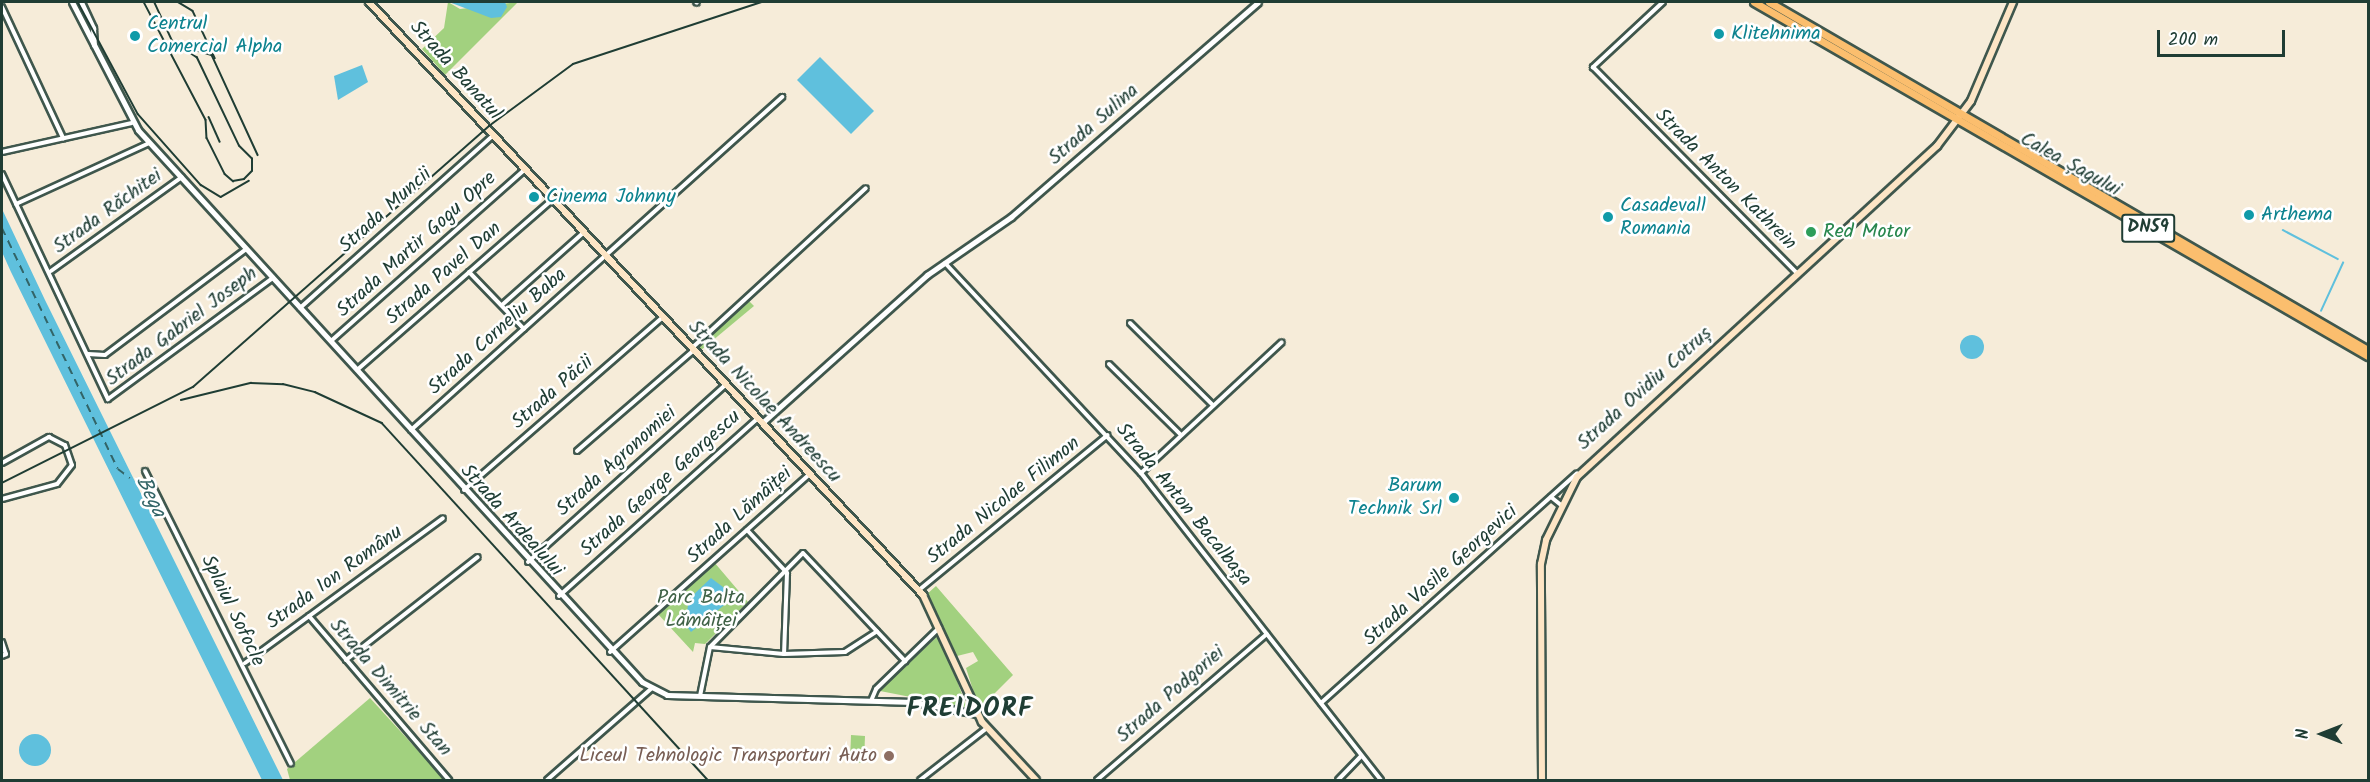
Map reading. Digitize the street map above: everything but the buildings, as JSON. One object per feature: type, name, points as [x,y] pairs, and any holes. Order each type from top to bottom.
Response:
[{"type":"main road","name":"Strada Banatul","points":[[369,2],[491,136]]},
{"type":"main road","name":"Calea Șagului","points":[[1754,2],[1961,117],[2368,350]]},
{"type":"main road","name":"Calea Șagului","points":[[1769,2],[2368,356]]},
{"type":"main road","points":[[1961,117],[2013,2]]},
{"type":"main road","name":"Strada Ovidiu Cotruș","points":[[1542,780],[1541,570],[1546,540],[1580,471],[1797,273],[1961,117]]},
{"type":"main road","name":"Strada Nicolae Andreescu","points":[[491,136],[918,590],[940,627],[977,714],[987,728],[1036,780]]},
{"type":"street","points":[[72,2],[97,52]]},
{"type":"street","points":[[81,2],[93,28],[97,52]]},
{"type":"street","name":"Strada Sulina","points":[[759,421],[945,263],[1011,217],[1257,2]]},
{"type":"street","name":"Strada Anton Kathrein","points":[[1663,2],[1593,65],[1631,108],[1797,273]]},
{"type":"street","points":[[2,7],[63,138]]},
{"type":"street","name":"Strada Ardealului","points":[[97,52],[132,123],[149,143],[610,652],[651,689]]},
{"type":"street","name":"Strada Corneliu Baba","points":[[411,430],[782,97]]},
{"type":"street","points":[[2,153],[132,123]]},
{"type":"street","name":"Strada Muncii","points":[[300,308],[491,136]]},
{"type":"street","points":[[16,204],[149,143]]},
{"type":"street","name":"Strada Martir Gogu Opre","points":[[331,342],[524,170]]},
{"type":"street","points":[[2,174],[51,271],[87,353],[105,355],[246,249]]},
{"type":"street","name":"Strada Răchitei","points":[[51,271],[182,177]]},
{"type":"street","points":[[576,451],[692,350],[866,188]]},
{"type":"street","name":"Strada Pavel Dan","points":[[357,370],[552,200]]},
{"type":"street","points":[[502,305],[583,233]]},
{"type":"street","name":"Strada Anton Bacalbașa","points":[[945,263],[1108,435],[1141,473],[1381,780]]},
{"type":"street","points":[[469,272],[524,329]]},
{"type":"street","name":"Strada Gabriel Joseph","points":[[87,353],[108,399],[273,278]]},
{"type":"street","name":"Strada Păcii","points":[[464,490],[662,318]]},
{"type":"street","points":[[1130,323],[1213,405]]},
{"type":"street","points":[[1141,473],[1282,342]]},
{"type":"street","points":[[1109,364],[1181,435]]},
{"type":"street","name":"Strada Agronomiei","points":[[528,562],[725,386]]},
{"type":"street","name":"Strada George Georgescu","points":[[559,596],[759,421]]},
{"type":"street","name":"Strada Nicolae Filimon","points":[[918,590],[1108,435]]},
{"type":"street","points":[[2,464],[44,437],[59,440],[69,452],[72,465],[65,479],[2,500]]},
{"type":"street","name":"Splaiul Sofocle","points":[[145,471],[245,663],[291,764]]},
{"type":"street","name":"Strada Vasile Georgevici","points":[[1321,703],[1580,471]]},
{"type":"street","name":"Strada Lămâiței","points":[[610,652],[809,475]]},
{"type":"street","points":[[1551,497],[1562,506]]},
{"type":"street","name":"Strada Ion Românu","points":[[245,663],[443,518]]},
{"type":"street","points":[[747,530],[784,570],[784,654]]},
{"type":"street","points":[[700,696],[710,646],[803,553],[905,661]]},
{"type":"street","points":[[346,660],[478,557]]},
{"type":"street","name":"Strada Dimitrie Stan","points":[[309,616],[449,780]]},
{"type":"street","points":[[871,701],[905,661],[940,627]]},
{"type":"street","points":[[710,646],[784,654],[850,651],[877,631]]},
{"type":"street","name":"Strada Podgoriei","points":[[1097,780],[1267,634]]},
{"type":"street","points":[[2,642],[6,654],[2,656]]},
{"type":"street","points":[[547,780],[651,689],[700,696],[871,701],[977,714]]},
{"type":"street","points":[[920,780],[987,728]]},
{"type":"street","points":[[1338,780],[1361,756]]},
{"type":"green space","points":[[448,2],[460,9],[518,2],[445,75],[422,49],[444,28]]},
{"type":"green space","points":[[748,300],[754,306],[700,351],[697,348]]},
{"type":"green space","name":"Parc Balta Lămâiței","points":[[714,562],[748,602],[705,644],[695,643],[693,652],[657,613]]},
{"type":"green space","points":[[936,586],[1013,675],[979,709],[966,668],[978,661],[973,652],[957,656],[926,595]]},
{"type":"green space","points":[[940,634],[967,708],[880,691],[880,689]]},
{"type":"green space","points":[[370,698],[445,780],[290,780],[287,769]]},
{"type":"green space","points":[[851,735],[865,736],[864,763],[850,762]]},
{"type":"water","points":[[449,2],[505,2],[507,7],[501,17],[491,18]]},
{"type":"water","points":[[820,57],[874,111],[851,134],[797,80]]},
{"type":"water","points":[[362,65],[368,82],[338,100],[334,76]]},
{"type":"water","points":[[2,209],[283,780],[262,780],[11,272],[2,252]]},
{"type":"water","points":[[1972,335],[1980,339],[1984,347],[1980,355],[1972,359],[1964,355],[1960,347],[1964,339]]},
{"type":"water","points":[[711,578],[727,590],[728,602],[691,632],[685,624],[689,599]]},
{"type":"water","points":[[35,734],[46,739],[51,750],[46,761],[35,766],[24,761],[19,750],[24,739]]},
{"type":"waterway","points":[[2283,230],[2338,259]]},
{"type":"waterway","points":[[2321,311],[2343,263]]},
{"type":"ferry route","points":[[2,228],[118,469],[130,478]]},
{"type":"tram line","points":[[78,2],[138,114],[201,185],[221,197],[249,181]]},
{"type":"tram line","points":[[144,2],[206,120],[207,138],[225,174],[233,181],[244,179],[252,171],[252,159],[239,146],[197,58],[172,41],[154,2]]},
{"type":"tram line","points":[[178,2],[193,11],[215,58]]},
{"type":"tram line","points":[[198,51],[192,49],[212,55],[258,155]]},
{"type":"tram line","points":[[209,117],[220,142]]},
{"type":"railway","points":[[2,483],[193,387],[489,126],[573,64],[762,2]]},
{"type":"railway","points":[[181,400],[251,383],[283,384],[315,392],[382,423],[708,780]]},
{"type":"place","name":"Klitehnima","points":[[1719,34]]},
{"type":"place","name":"Centrul Comercial Alpha","points":[[135,36]]},
{"type":"place","name":"Cinema Johnny","points":[[534,197]]},
{"type":"place","name":"Arthema","points":[[2249,215]]},
{"type":"place","name":"Casadevall Romania","points":[[1608,217]]},
{"type":"place","name":"Red Motor","points":[[1811,232]]},
{"type":"place","name":"Barum Technik Srl","points":[[1454,498]]},
{"type":"place","name":"Liceul Tehnologic Transporturi Auto","points":[[889,756]]},
{"type":"district","name":"FREIDORF","points":[[970,710]]},
{"type":"water label","name":"Bega","points":[[150,497]]}]
